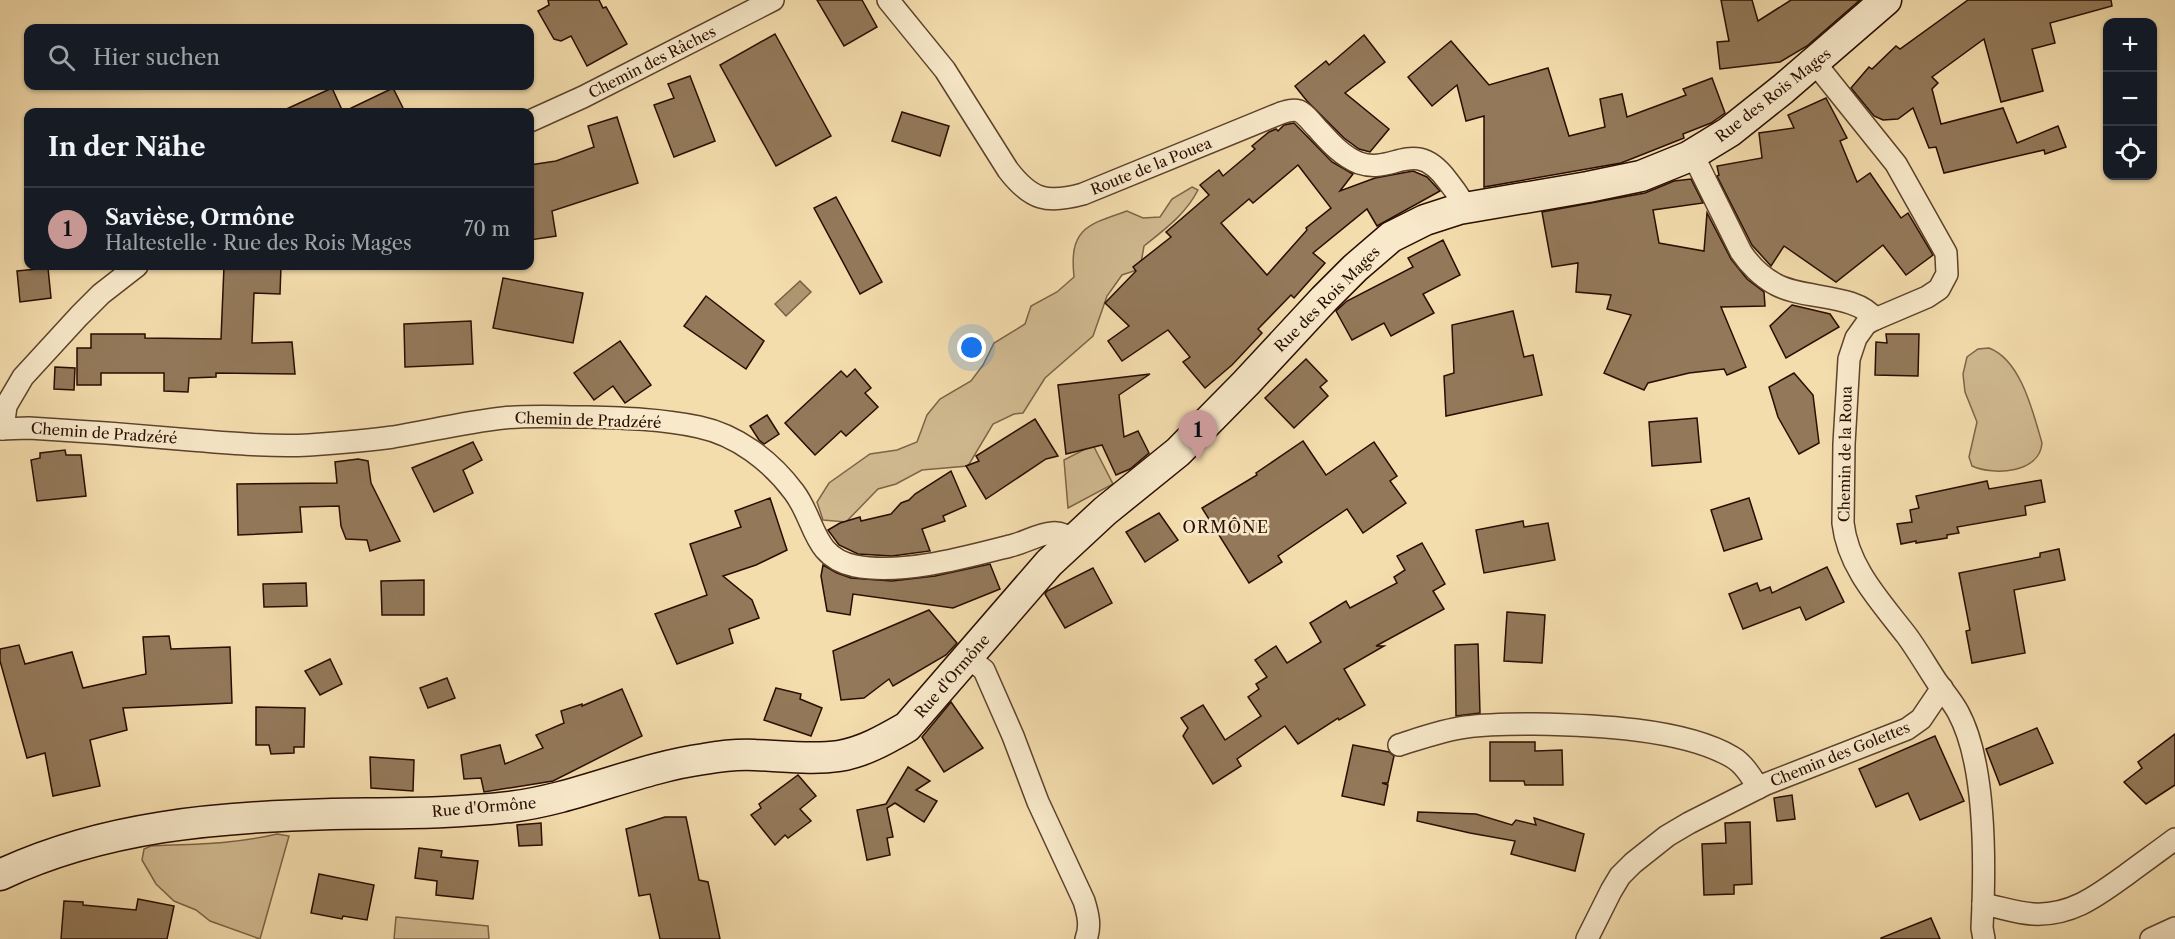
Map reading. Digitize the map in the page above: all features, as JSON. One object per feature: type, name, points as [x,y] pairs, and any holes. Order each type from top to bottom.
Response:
[{"type":"street","name":"Chemin des Râches","points":[[534,119],[583,97],[772,0]]},
{"type":"street","name":"Route de la Pouea","points":[[888,0],[945,70],[1008,170],[1020,186],[1033,195],[1057,200],[1083,194],[1281,112],[1293,110],[1302,112],[1330,143],[1359,163],[1374,165],[1418,158],[1434,165],[1462,199],[1465,208]]},
{"type":"street","name":"Rue des Rois Mages","points":[[992,630],[1032,582],[1072,541],[1178,452],[1324,299],[1390,237],[1414,225],[1465,208],[1641,176],[1693,155],[1729,132],[1815,63],[1886,0]]},
{"type":"street","name":"Chemin de la Roua","points":[[1815,63],[1896,164],[1946,253],[1947,274],[1939,289],[1927,297],[1866,324],[1856,338],[1849,359],[1843,523],[1845,540],[1858,570],[1910,639],[1959,714],[1970,746],[1976,771],[1982,824],[1984,939]]},
{"type":"street","points":[[1693,155],[1747,261],[1774,284],[1813,297],[1854,304],[1868,310],[1875,319]]},
{"type":"street","points":[[1,429],[6,406],[23,377],[101,294],[132,270]]},
{"type":"street","name":"Chemin de Pradzéré","points":[[1,429],[29,428],[299,445],[371,440],[487,420],[525,416],[667,422],[711,430],[730,437],[752,450],[770,465],[794,491],[822,547],[840,562],[856,566],[897,567],[954,559],[1012,546],[1051,533],[1062,533],[1072,541]]},
{"type":"street","name":"Rue d'Ormône","points":[[0,875],[34,859],[104,838],[167,826],[258,816],[464,811],[511,807],[544,801],[658,767],[700,759],[737,755],[839,756],[881,742],[907,727],[992,630]]},
{"type":"street","points":[[969,658],[984,669],[1038,802],[1084,901],[1089,918],[1089,931],[1086,939]]},
{"type":"street","name":"Chemin des Golettes","points":[[1587,939],[1620,876],[1655,845],[1689,823],[1758,788],[1907,729],[1921,719],[1942,688]]},
{"type":"street","name":"Chemin des Golettes","points":[[1399,745],[1447,730],[1483,725],[1565,725],[1634,730],[1674,737],[1722,752],[1739,762],[1758,788]]},
{"type":"street","points":[[1983,904],[2034,914],[2068,910],[2093,899],[2175,839]]},
{"type":"street","points":[[2151,939],[2175,928]]},
{"type":"shaded area","points":[[1192,187],[1198,190],[1187,207],[1144,246],[1140,269],[1122,275],[1107,296],[1093,336],[1045,378],[1023,413],[1014,414],[993,424],[968,466],[922,470],[896,484],[878,489],[846,522],[823,520],[817,502],[829,483],[870,454],[897,450],[917,442],[927,415],[940,399],[971,381],[983,365],[994,343],[1025,324],[1031,306],[1057,292],[1074,277],[1074,248],[1083,231],[1101,220],[1127,211],[1143,218],[1160,217],[1172,199]]},
{"type":"shaded area","points":[[800,281],[811,292],[786,316],[775,304]]},
{"type":"shaded area","points":[[1989,348],[2000,354],[2017,375],[2030,402],[2042,443],[2033,461],[2025,466],[2003,471],[1972,466],[1969,457],[1977,422],[1965,392],[1963,374],[1967,357],[1978,349]]},
{"type":"shaded area","points":[[1093,445],[1113,484],[1068,508],[1064,460]]},
{"type":"shaded area","points":[[277,834],[289,836],[260,939],[210,921],[196,910],[174,901],[156,884],[142,860],[144,849],[151,846],[230,842]]},
{"type":"shaded area","points":[[396,917],[488,926],[489,939],[394,939]]},
{"type":"building","points":[[548,0],[599,0],[603,8],[606,7],[627,44],[587,66],[571,36],[561,41],[554,39],[538,11],[549,5]]},
{"type":"building","points":[[817,0],[862,0],[877,27],[844,46]]},
{"type":"building","points":[[1721,0],[1752,0],[1758,21],[1791,0],[1860,0],[1807,46],[1780,62],[1720,69],[1717,42],[1729,41]]},
{"type":"building","points":[[1968,0],[2111,0],[2112,6],[2050,23],[2055,43],[2032,49],[2043,91],[2001,102],[1984,39],[1932,77],[1938,83],[1932,89],[1941,124],[2003,108],[2017,143],[2058,126],[2066,147],[2045,154],[2044,150],[1944,173],[1936,147],[1929,148],[1913,108],[1898,119],[1883,120],[1874,116],[1851,88],[1869,67],[1872,69],[1896,46],[1900,49]]},
{"type":"building","points":[[775,34],[831,136],[776,166],[720,65]]},
{"type":"building","points":[[1364,35],[1385,62],[1345,93],[1389,129],[1370,152],[1359,149],[1344,138],[1295,86],[1326,61],[1329,65]]},
{"type":"building","points":[[1451,41],[1489,85],[1548,68],[1569,136],[1605,127],[1600,99],[1622,94],[1627,117],[1686,95],[1683,89],[1712,78],[1725,113],[1711,123],[1683,134],[1684,138],[1621,163],[1484,187],[1484,116],[1466,121],[1457,85],[1432,106],[1408,77]]},
{"type":"building","points":[[690,76],[715,141],[674,157],[654,105],[674,98],[668,84]]},
{"type":"building","points":[[328,90],[333,90],[341,108],[289,108]]},
{"type":"building","points":[[389,90],[394,90],[403,108],[351,108]]},
{"type":"building","points":[[1826,98],[1847,138],[1840,141],[1857,182],[1870,173],[1901,218],[1908,213],[1933,255],[1906,275],[1883,245],[1836,282],[1784,246],[1771,266],[1752,245],[1717,176],[1719,175],[1717,166],[1762,158],[1759,133],[1794,128],[1788,115]]},
{"type":"building","points":[[902,112],[949,126],[940,156],[892,141]]},
{"type":"building","points":[[617,117],[638,183],[552,211],[556,236],[534,239],[534,164],[556,161],[594,147],[588,126]]},
{"type":"building","points":[[1294,123],[1332,162],[1353,174],[1340,191],[1375,178],[1413,171],[1427,177],[1440,191],[1377,226],[1367,209],[1313,253],[1325,263],[1294,298],[1291,295],[1258,329],[1262,333],[1232,365],[1205,388],[1183,362],[1190,357],[1168,330],[1122,361],[1108,341],[1129,326],[1105,303],[1136,271],[1133,267],[1171,237],[1166,232],[1209,195],[1200,185],[1219,170],[1223,176],[1255,149],[1252,146],[1269,132],[1276,129],[1278,131],[1284,125]],"holes":[[[1298,165],[1331,208],[1306,228],[1307,230],[1267,275],[1221,223],[1249,199],[1253,203]]]},
{"type":"building","points":[[1691,179],[1703,203],[1653,210],[1659,243],[1704,251],[1707,213],[1731,259],[1747,279],[1764,292],[1765,306],[1721,307],[1746,367],[1727,375],[1724,369],[1689,373],[1648,383],[1644,390],[1604,373],[1631,315],[1607,309],[1611,295],[1576,292],[1578,263],[1552,267],[1542,212],[1645,193],[1674,181]]},
{"type":"building","points":[[836,197],[882,282],[860,294],[814,208]]},
{"type":"building","points":[[1443,240],[1460,275],[1423,294],[1434,313],[1391,336],[1384,323],[1352,340],[1336,311],[1347,301],[1413,267],[1408,258]]},
{"type":"building","points":[[48,270],[51,298],[20,302],[17,271]]},
{"type":"building","points":[[224,270],[281,270],[280,294],[254,293],[252,343],[292,342],[295,374],[216,373],[216,377],[189,378],[188,392],[164,391],[164,373],[101,373],[101,385],[77,385],[77,348],[91,348],[91,334],[145,334],[145,338],[221,339]]},
{"type":"building","points":[[503,278],[583,293],[573,343],[493,328]]},
{"type":"building","points":[[706,296],[764,341],[746,369],[684,326]]},
{"type":"building","points":[[1792,305],[1830,314],[1839,327],[1786,358],[1770,326]]},
{"type":"building","points":[[1513,311],[1524,357],[1533,355],[1542,395],[1446,416],[1444,376],[1454,373],[1452,325]]},
{"type":"building","points":[[471,321],[473,364],[405,367],[404,324]]},
{"type":"building","points":[[1886,334],[1919,334],[1918,376],[1875,375],[1876,342],[1887,343]]},
{"type":"building","points":[[620,341],[651,385],[625,403],[613,386],[594,400],[574,373]]},
{"type":"building","points":[[1306,359],[1327,381],[1320,387],[1328,396],[1294,428],[1265,398]]},
{"type":"building","points":[[55,367],[75,368],[74,390],[54,389]]},
{"type":"building","points":[[855,369],[871,388],[865,393],[878,407],[846,436],[841,431],[815,455],[785,423],[841,371],[847,377]]},
{"type":"building","points":[[1794,373],[1813,395],[1819,443],[1799,454],[1778,417],[1769,387]]},
{"type":"building","points":[[1150,374],[1119,395],[1124,437],[1138,431],[1149,453],[1130,469],[1116,475],[1102,445],[1066,454],[1058,385]]},
{"type":"building","points":[[767,415],[779,434],[764,444],[750,426]]},
{"type":"building","points":[[1697,418],[1701,462],[1652,466],[1649,422]]},
{"type":"building","points":[[1035,419],[1058,456],[1046,459],[986,499],[966,466],[979,461],[976,456]]},
{"type":"building","points":[[1303,441],[1326,475],[1374,442],[1397,476],[1390,481],[1406,503],[1363,533],[1347,509],[1278,556],[1282,562],[1249,583],[1202,508],[1257,475],[1256,473]]},
{"type":"building","points":[[473,442],[482,460],[463,470],[473,493],[434,512],[412,468]]},
{"type":"building","points":[[65,450],[66,455],[81,455],[86,496],[37,501],[31,460],[40,458],[40,453]]},
{"type":"building","points":[[358,459],[368,461],[371,483],[400,541],[370,551],[367,540],[346,539],[341,526],[339,506],[300,507],[302,532],[238,535],[237,484],[337,483],[335,462]]},
{"type":"building","points":[[951,471],[966,506],[943,516],[945,521],[922,529],[930,551],[892,556],[858,554],[839,545],[828,530],[840,523],[860,517],[861,521],[891,514],[901,503]]},
{"type":"building","points":[[2041,480],[2045,502],[2025,506],[2026,515],[1957,527],[1959,533],[1947,535],[1947,538],[1901,544],[1897,524],[1912,522],[1910,510],[1919,508],[1916,496],[1987,481],[1989,489]]},
{"type":"building","points":[[770,498],[787,550],[756,565],[723,576],[752,600],[759,618],[729,629],[733,643],[677,664],[655,614],[707,595],[690,544],[741,527],[735,511]]},
{"type":"building","points":[[1749,498],[1762,539],[1724,551],[1711,510]]},
{"type":"building","points":[[1159,513],[1178,540],[1145,562],[1126,532]]},
{"type":"building","points":[[1523,521],[1524,527],[1548,523],[1555,560],[1484,573],[1476,530]]},
{"type":"building","points":[[1422,543],[1445,584],[1433,591],[1444,609],[1376,646],[1384,646],[1344,669],[1365,705],[1339,720],[1338,718],[1298,744],[1285,726],[1237,759],[1241,766],[1213,784],[1183,736],[1188,728],[1181,718],[1203,705],[1225,740],[1261,716],[1248,697],[1259,689],[1256,684],[1267,677],[1255,660],[1276,646],[1287,663],[1321,642],[1310,623],[1346,601],[1350,608],[1397,583],[1394,577],[1405,570],[1397,556]]},
{"type":"building","points":[[2059,549],[2065,580],[2014,590],[2025,653],[1972,663],[1966,631],[1970,630],[1959,573],[2040,557],[2040,553]]},
{"type":"building","points":[[990,564],[1000,589],[953,608],[853,594],[850,615],[827,611],[821,576],[823,565],[851,578],[892,581],[935,576]]},
{"type":"building","points":[[1827,567],[1844,602],[1806,620],[1800,607],[1743,629],[1729,594],[1757,583],[1760,591],[1770,587],[1772,593]]},
{"type":"building","points":[[1093,568],[1112,603],[1065,628],[1045,594]]},
{"type":"building","points":[[424,580],[424,615],[382,615],[381,581]]},
{"type":"building","points":[[306,583],[307,606],[264,607],[263,584]]},
{"type":"building","points":[[929,610],[957,643],[946,655],[893,686],[889,679],[864,698],[841,700],[833,651]]},
{"type":"building","points":[[1507,612],[1545,615],[1542,663],[1504,661]]},
{"type":"building","points":[[169,636],[171,649],[230,647],[232,703],[123,708],[127,730],[90,740],[100,786],[53,796],[45,753],[27,758],[0,661],[0,649],[19,645],[25,664],[72,652],[83,688],[146,674],[143,637]]},
{"type":"building","points":[[1478,644],[1480,713],[1456,716],[1455,645]]},
{"type":"building","points":[[330,659],[342,684],[320,695],[305,671]]},
{"type":"building","points":[[447,678],[455,698],[428,708],[420,688]]},
{"type":"building","points":[[776,688],[801,694],[800,699],[822,708],[811,736],[764,720]]},
{"type":"building","points":[[622,689],[642,736],[553,781],[484,792],[481,778],[464,779],[461,755],[500,745],[505,764],[543,748],[536,735],[564,723],[561,711],[582,704],[582,706]]},
{"type":"building","points":[[951,702],[983,748],[944,772],[922,737]]},
{"type":"building","points":[[256,707],[305,708],[304,747],[294,747],[294,753],[271,754],[269,745],[256,745]]},
{"type":"building","points":[[2037,728],[2053,763],[2000,785],[1986,749]]},
{"type":"building","points":[[2175,734],[2175,785],[2146,804],[2124,782],[2142,768],[2138,762]]},
{"type":"building","points":[[1935,736],[1964,801],[1920,820],[1908,793],[1876,807],[1859,769]]},
{"type":"building","points":[[1490,742],[1535,742],[1535,751],[1562,750],[1563,785],[1525,785],[1524,781],[1490,781]]},
{"type":"building","points":[[1353,745],[1389,752],[1394,756],[1388,783],[1382,783],[1388,785],[1384,805],[1342,796]]},
{"type":"building","points":[[370,757],[414,760],[413,791],[371,788]]},
{"type":"building","points":[[908,767],[930,781],[916,790],[937,801],[924,822],[895,803],[887,808],[893,837],[887,838],[890,855],[867,860],[857,810],[886,804]]},
{"type":"building","points":[[798,775],[816,796],[800,809],[811,821],[788,838],[785,835],[775,845],[751,815],[761,808],[759,804]]},
{"type":"building","points":[[1792,795],[1795,819],[1777,821],[1774,798]]},
{"type":"building","points":[[1418,812],[1476,814],[1512,825],[1516,820],[1536,825],[1534,818],[1584,834],[1575,871],[1511,854],[1515,841],[1417,821]]},
{"type":"building","points":[[665,817],[686,817],[699,880],[708,882],[720,939],[660,939],[650,894],[639,896],[626,829]]},
{"type":"building","points":[[1750,822],[1752,884],[1734,885],[1734,894],[1704,895],[1702,844],[1726,843],[1725,823]]},
{"type":"building","points":[[541,823],[542,845],[519,846],[517,825]]},
{"type":"building","points":[[419,848],[442,851],[441,857],[478,861],[473,899],[436,895],[437,881],[415,878]]},
{"type":"building","points":[[319,874],[374,885],[367,920],[343,916],[342,919],[311,913]]},
{"type":"building","points":[[138,899],[174,906],[167,939],[61,939],[64,901],[136,910]]},
{"type":"building","points":[[1931,918],[1940,939],[1881,939],[1881,938]]},
{"type":"place","name":"Savièse, Ormône","points":[[1198,460]]},
{"type":"district","name":"ORMÔNE","points":[[1226,527]]}]
